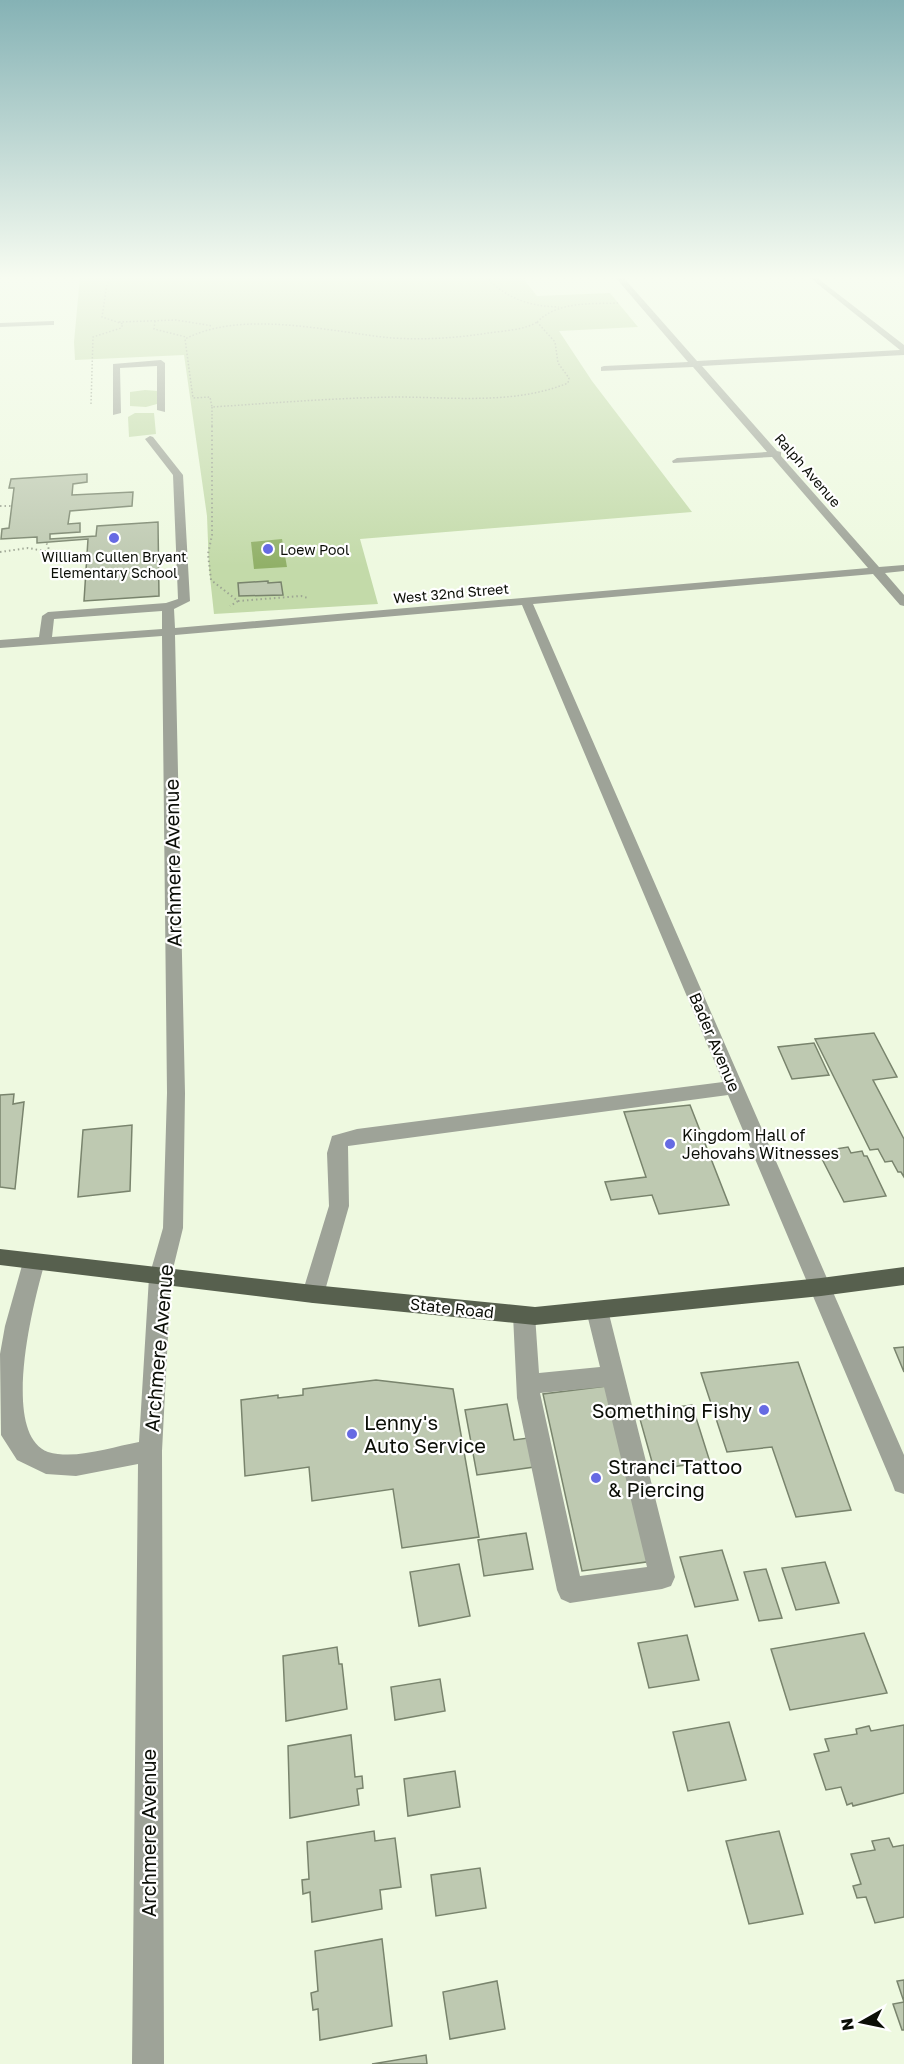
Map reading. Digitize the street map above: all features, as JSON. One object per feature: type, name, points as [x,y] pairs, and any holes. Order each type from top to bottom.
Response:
[{"type":"main road","name":"State Road","points":[[0,1257],[313,1294],[535,1316],[821,1287],[904,1276]]},
{"type":"street","points":[[116,412],[117,373]]},
{"type":"street","points":[[161,373],[162,410]]},
{"type":"street","name":"Ralph Avenue","points":[[704,373],[904,602]]},
{"type":"street","points":[[45,641],[48,616],[168,607],[184,601],[178,475],[150,438]]},
{"type":"street","points":[[677,461],[777,454]]},
{"type":"street","name":"West 32nd Street","points":[[0,644],[168,632],[904,568]]},
{"type":"street","name":"Bader Avenue","points":[[526,601],[904,1482]]},
{"type":"street","name":"Archmere Avenue","points":[[148,2064],[150,1451],[160,1277],[173,1228],[176,1093],[168,607]]},
{"type":"street","points":[[313,1294],[339,1206],[337,1153],[339,1141],[357,1136],[735,1087]]},
{"type":"street","points":[[34,1262],[10,1357],[9,1428],[25,1452],[46,1463],[76,1465],[150,1451]]},
{"type":"street","points":[[524,1315],[528,1384],[570,1590],[662,1577],[597,1310]]},
{"type":"street","points":[[528,1384],[613,1376]]},
{"type":"path","points":[[91,404],[92,373]]},
{"type":"path","points":[[190,373],[193,398],[210,397],[212,407],[212,535],[208,564],[211,580],[238,602],[227,608]]},
{"type":"path","points":[[212,407],[384,398],[493,396],[557,389],[568,383],[569,378],[566,373]]},
{"type":"path","points":[[0,506],[12,506]]},
{"type":"path","points":[[0,552],[28,548],[50,552],[46,542]]},
{"type":"shaded area","points":[[187,373],[587,373],[692,512],[360,539],[378,604],[214,614],[207,516]]},
{"type":"shaded area","points":[[158,391],[157,404],[146,407],[130,406],[130,392]]},
{"type":"shaded area","points":[[135,413],[154,413],[156,434],[129,437],[128,417]]},
{"type":"shaded area","name":"Loew Pool","points":[[282,539],[287,567],[254,569],[251,542]]},
{"type":"building","name":"William Cullen Bryant Elementary School","points":[[87,474],[87,482],[73,484],[72,495],[133,492],[132,506],[70,511],[68,524],[80,523],[80,532],[50,534],[50,539],[96,536],[97,526],[158,522],[159,596],[84,601],[88,539],[37,543],[37,537],[1,539],[2,529],[9,528],[14,488],[9,488],[11,479]]},
{"type":"building","points":[[268,581],[268,583],[281,582],[283,595],[239,596],[238,583]]},
{"type":"building","points":[[874,1033],[897,1077],[873,1080],[904,1139],[904,1177],[892,1161],[885,1162],[878,1149],[870,1150],[815,1039]]},
{"type":"building","points":[[814,1043],[829,1075],[792,1079],[778,1047]]},
{"type":"building","points":[[14,1094],[13,1104],[24,1102],[15,1189],[0,1187],[0,1095]]},
{"type":"building","name":"Kingdom Hall of Jehovahs Witnesses","points":[[690,1105],[729,1205],[659,1214],[652,1195],[611,1200],[605,1182],[646,1177],[624,1112]]},
{"type":"building","points":[[132,1125],[130,1191],[78,1197],[83,1130]]},
{"type":"building","points":[[848,1147],[851,1153],[862,1151],[864,1156],[867,1156],[886,1196],[844,1202],[821,1157],[832,1156],[829,1150]]},
{"type":"building","points":[[904,1347],[904,1372],[894,1348]]},
{"type":"building","name":"Something Fishy","points":[[798,1362],[851,1510],[796,1517],[772,1447],[727,1452],[701,1373]]},
{"type":"building","name":"Lenny's Auto Service","points":[[376,1380],[453,1389],[479,1537],[402,1548],[393,1489],[312,1501],[309,1467],[245,1476],[241,1400],[278,1395],[278,1398],[303,1395],[303,1389]]},
{"type":"building","name":"Stranci Tattoo & Piercing","points":[[607,1386],[653,1561],[582,1571],[543,1394]]},
{"type":"building","points":[[507,1404],[514,1440],[528,1438],[534,1467],[477,1475],[465,1410]]},
{"type":"building","points":[[692,1405],[710,1462],[654,1469],[638,1412]]},
{"type":"building","points":[[526,1533],[533,1569],[484,1576],[478,1540]]},
{"type":"building","points":[[722,1550],[738,1600],[695,1607],[680,1557]]},
{"type":"building","points":[[825,1562],[839,1603],[796,1610],[782,1568]]},
{"type":"building","points":[[459,1564],[470,1616],[419,1626],[410,1572]]},
{"type":"building","points":[[766,1569],[782,1618],[759,1621],[744,1572]]},
{"type":"building","points":[[864,1633],[887,1693],[790,1710],[771,1649]]},
{"type":"building","points":[[687,1635],[699,1680],[649,1688],[638,1643]]},
{"type":"building","points":[[337,1647],[339,1664],[342,1664],[347,1709],[286,1721],[283,1656]]},
{"type":"building","points":[[440,1679],[445,1711],[395,1720],[391,1687]]},
{"type":"building","points":[[729,1722],[746,1780],[688,1791],[673,1732]]},
{"type":"building","points":[[904,1725],[904,1793],[853,1806],[852,1803],[847,1805],[841,1787],[826,1790],[814,1754],[829,1751],[825,1739],[857,1734],[856,1729],[869,1726],[871,1731]]},
{"type":"building","points":[[351,1735],[355,1777],[362,1776],[363,1788],[357,1789],[359,1805],[290,1818],[288,1746]]},
{"type":"building","points":[[455,1771],[460,1807],[408,1816],[404,1779]]},
{"type":"building","points":[[374,1831],[375,1841],[395,1838],[401,1887],[380,1890],[382,1909],[312,1922],[310,1892],[303,1894],[302,1880],[309,1879],[307,1842]]},
{"type":"building","points":[[779,1831],[803,1914],[749,1924],[726,1841]]},
{"type":"building","points":[[889,1838],[893,1847],[904,1845],[904,1917],[875,1923],[866,1897],[857,1898],[853,1886],[861,1884],[851,1854],[875,1850],[872,1841]]},
{"type":"building","points":[[480,1868],[486,1908],[436,1916],[431,1875]]},
{"type":"building","points":[[382,1939],[392,2026],[320,2040],[318,2009],[313,2010],[311,1993],[318,1991],[315,1951]]},
{"type":"building","points":[[904,1980],[904,2002],[897,1981]]},
{"type":"building","points":[[497,1981],[505,2029],[450,2039],[443,1992]]},
{"type":"building","points":[[904,2002],[904,2030],[902,2030],[893,2004]]},
{"type":"building","points":[[426,2055],[427,2064],[372,2064]]},
{"type":"place","name":"William Cullen Bryant Elementary School","points":[[114,538]]},
{"type":"place","name":"Loew Pool","points":[[268,549]]},
{"type":"place","name":"Kingdom Hall of Jehovahs Witnesses","points":[[670,1144]]},
{"type":"place","name":"Something Fishy","points":[[764,1410]]},
{"type":"place","name":"Lenny's Auto Service","points":[[352,1434]]},
{"type":"place","name":"Stranci Tattoo & Piercing","points":[[596,1478]]}]
